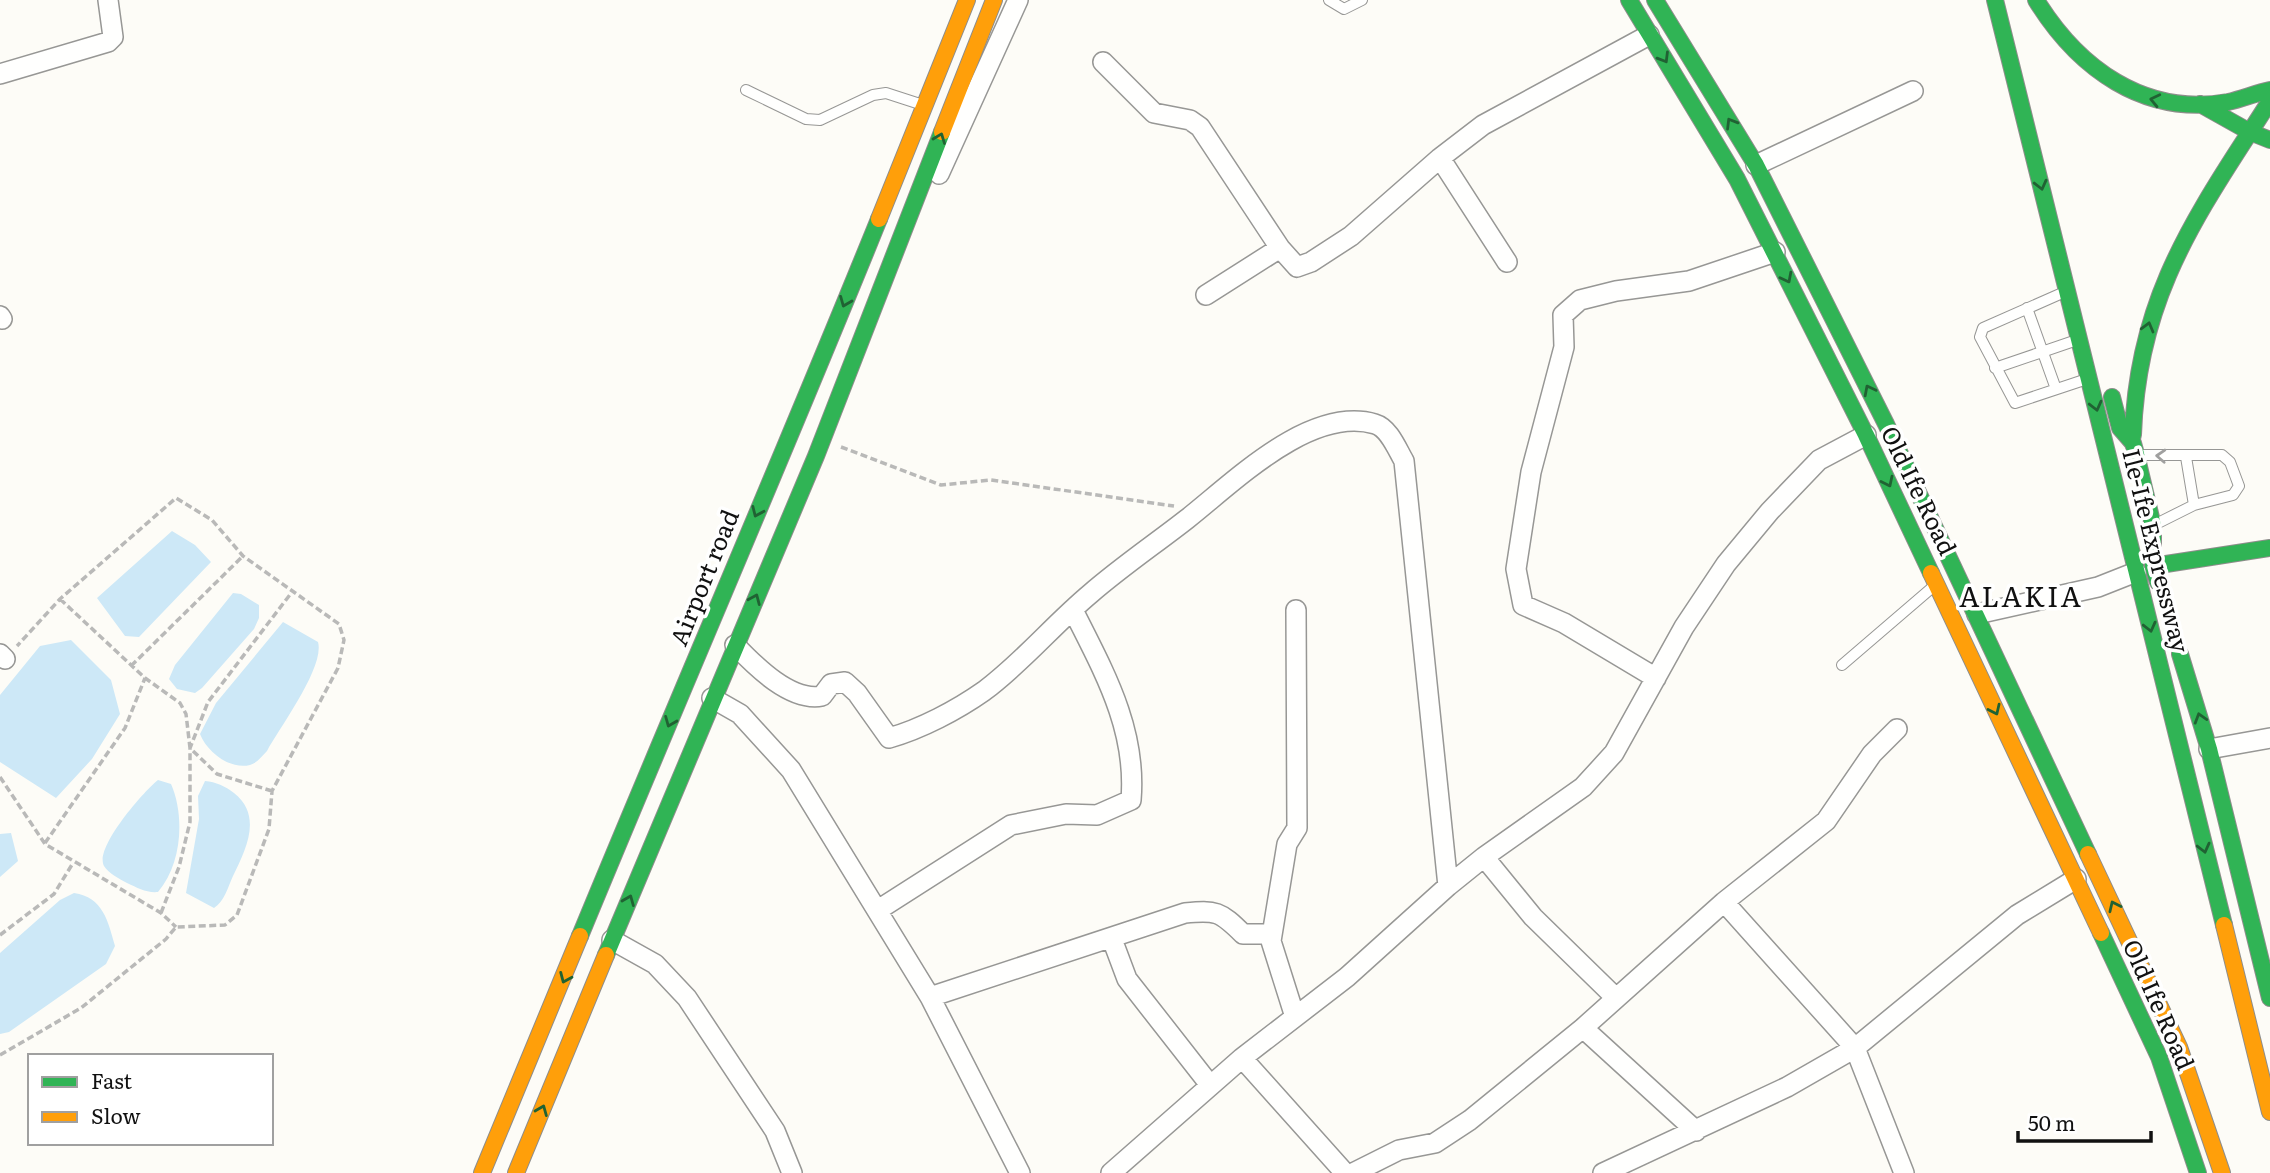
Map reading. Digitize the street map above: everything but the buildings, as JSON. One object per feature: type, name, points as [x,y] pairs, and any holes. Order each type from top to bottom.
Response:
[{"type":"main road","name":"Airport road","points":[[482,1173],[893,187],[967,0]]},
{"type":"main road","points":[[516,1173],[712,698],[822,449],[994,0]]},
{"type":"main road","name":"Old Ife Road","points":[[1629,0],[1737,179],[1866,435],[2159,1057],[2198,1173]]},
{"type":"main road","name":"Old Ife Road","points":[[1655,0],[1756,165],[1886,424],[2179,1047],[2222,1173]]},
{"type":"main road","name":"Ile-Ife Expressway","points":[[1995,0],[2089,378],[2145,569],[2270,1112]]},
{"type":"main road","points":[[2036,0],[2060,41],[2089,66],[2142,97],[2169,103],[2200,104],[2228,102],[2270,90]]},
{"type":"main road","points":[[1980,11],[2032,151]]},
{"type":"main road","points":[[2134,449],[2133,406],[2137,368],[2157,295],[2192,220],[2270,101]]},
{"type":"main road","points":[[2200,104],[2250,132],[2270,139]]},
{"type":"main road","points":[[893,187],[917,196]]},
{"type":"main road","name":"Ile-Ife Expressway","points":[[2107,375],[2120,428],[2134,449],[2153,526],[2145,569],[2161,592]]},
{"type":"main road","points":[[2145,569],[2270,548]]},
{"type":"main road","name":"Ile-Ife Expressway","points":[[2173,631],[2209,749],[2249,914],[2264,947],[2270,998]]},
{"type":"main road","points":[[1981,680],[2001,669]]},
{"type":"street","points":[[0,74],[108,42],[113,37],[108,0]]},
{"type":"street","points":[[822,449],[899,260],[1018,0]]},
{"type":"street","points":[[1103,62],[1154,113],[1190,120],[1200,127],[1280,248],[1297,267],[1311,262],[1351,236],[1440,158],[1483,125],[1649,35]]},
{"type":"street","points":[[1756,165],[1913,91]]},
{"type":"street","points":[[1440,158],[1507,262]]},
{"type":"street","points":[[1206,295],[1280,248]]},
{"type":"street","points":[[1656,678],[1576,630],[1523,605],[1516,569],[1531,472],[1564,347],[1563,315],[1580,300],[1616,291],[1689,281],[1774,252]]},
{"type":"street","points":[[735,645],[754,664],[798,695],[809,698],[822,696],[831,684],[845,682],[857,693],[889,738],[905,734],[982,692],[1024,659],[1073,610],[1259,459],[1310,431],[1351,421],[1377,424],[1391,437],[1404,461],[1448,886]]},
{"type":"street","points":[[1111,1173],[1242,1058],[1347,977],[1448,886],[1484,857],[1584,787],[1614,753],[1684,627],[1712,585],[1770,511],[1819,460],[1866,435]]},
{"type":"street","points":[[1976,614],[2098,587],[2145,569]]},
{"type":"street","points":[[878,910],[1011,825],[1066,814],[1097,815],[1131,800],[1133,773],[1117,699],[1073,610]]},
{"type":"street","points":[[1295,1017],[1276,961],[1272,934],[1287,844],[1297,828],[1296,610]]},
{"type":"street","points":[[712,698],[740,714],[791,770],[930,997],[1020,1173]]},
{"type":"street","points":[[1353,1173],[1399,1150],[1435,1143],[1470,1120],[1583,1028],[1724,902],[1826,821],[1872,754],[1897,729]]},
{"type":"street","points":[[2209,749],[2270,738]]},
{"type":"street","points":[[1484,857],[1533,917],[1616,998]]},
{"type":"street","points":[[1603,1173],[1787,1087],[1854,1048],[2017,915],[2076,879]]},
{"type":"street","points":[[1724,902],[1854,1048],[1904,1173]]},
{"type":"street","points":[[930,997],[1112,939],[1143,924],[1185,913],[1214,910],[1228,919],[1242,934],[1272,934]]},
{"type":"street","points":[[2249,914],[2270,915]]},
{"type":"street","points":[[1112,939],[1127,978],[1210,1085]]},
{"type":"street","points":[[612,940],[654,964],[687,998],[775,1131],[792,1173]]},
{"type":"street","points":[[1583,1028],[1696,1131]]},
{"type":"street","points":[[1242,1058],[1345,1173]]},
{"type":"lane","points":[[1329,0],[1344,9],[1362,0]]},
{"type":"lane","points":[[746,90],[806,119],[820,120],[873,95],[886,93],[924,105]]},
{"type":"lane","points":[[2067,291],[1979,331],[1995,368],[2015,403],[2089,378]]},
{"type":"lane","points":[[2028,308],[2056,390]]},
{"type":"lane","points":[[1995,368],[2079,340]]},
{"type":"lane","points":[[2134,449],[2186,457],[2226,457],[2239,486],[2233,495],[2194,505],[2153,526]]},
{"type":"lane","points":[[2186,457],[2194,505]]},
{"type":"lane","points":[[1842,665],[1937,583]]},
{"type":"path","points":[[822,449],[941,485],[991,480],[1196,511]]},
{"type":"path","points":[[0,777],[45,844],[73,863],[161,913],[176,927],[225,925],[237,915],[269,829],[272,791],[338,668],[344,640],[340,624],[243,556],[212,520],[176,498],[60,598],[3,656]]},
{"type":"path","points":[[131,666],[243,556]]},
{"type":"path","points":[[190,748],[208,702],[292,592]]},
{"type":"path","points":[[60,598],[131,666],[180,703],[186,714],[190,748],[190,822],[179,867],[161,913]]},
{"type":"path","points":[[45,844],[125,728],[145,678]]},
{"type":"path","points":[[190,748],[217,774],[272,791]]},
{"type":"path","points":[[0,935],[54,894],[73,863]]},
{"type":"path","points":[[0,1055],[81,1008],[166,939],[176,927]]},
{"type":"water","points":[[172,531],[195,545],[211,562],[139,637],[125,636],[97,598]]},
{"type":"water","points":[[233,593],[241,594],[259,605],[259,618],[254,629],[202,688],[195,693],[177,689],[169,679],[175,665]]},
{"type":"water","points":[[283,622],[318,642],[315,666],[300,697],[267,751],[250,765],[235,765],[214,753],[200,734],[216,703]]},
{"type":"water","points":[[71,640],[111,680],[120,714],[92,759],[56,798],[0,762],[0,695],[40,646]]},
{"type":"water","points":[[158,780],[171,784],[178,810],[179,840],[166,881],[158,892],[154,892],[138,888],[114,876],[104,866],[103,858],[106,847],[122,820]]},
{"type":"water","points":[[205,781],[213,782],[234,793],[243,802],[250,822],[243,855],[223,898],[214,908],[186,893],[199,819],[198,796]]},
{"type":"water","points":[[11,833],[18,861],[0,877],[0,834]]},
{"type":"water","points":[[74,893],[92,899],[107,919],[115,946],[106,964],[9,1032],[0,1034],[0,953],[60,900]]},
{"type":"traffic: fast","points":[[1629,0],[1737,179],[1866,435],[1931,573]]},
{"type":"traffic: fast","points":[[1655,0],[1756,165],[1886,424],[2088,854]]},
{"type":"traffic: fast","points":[[1995,0],[2224,925]]},
{"type":"traffic: fast","points":[[2036,0],[2053,25],[2093,66],[2116,82],[2141,94],[2168,102],[2197,105],[2228,102],[2270,90]]},
{"type":"traffic: fast","points":[[2270,101],[2250,132],[2270,140]]},
{"type":"traffic: fast","points":[[2133,435],[2136,391],[2154,311],[2185,240],[2250,132],[2200,104]]},
{"type":"traffic: fast","points":[[606,955],[816,456],[942,132]]},
{"type":"traffic: fast","points":[[580,936],[879,219]]},
{"type":"traffic: fast","points":[[2112,397],[2120,428],[2133,443],[2136,454],[2153,526],[2153,566],[2158,582]]},
{"type":"traffic: fast","points":[[2153,566],[2270,548]]},
{"type":"traffic: fast","points":[[2180,654],[2209,749],[2270,998]]},
{"type":"traffic: fast","points":[[2101,933],[2159,1057],[2198,1173]]},
{"type":"traffic: slow","points":[[879,219],[967,0]]},
{"type":"traffic: slow","points":[[942,132],[994,0]]},
{"type":"traffic: slow","points":[[1931,573],[2101,933]]},
{"type":"traffic: slow","points":[[2088,854],[2179,1047],[2222,1173]]},
{"type":"traffic: slow","points":[[2224,925],[2270,1112]]},
{"type":"traffic: slow","points":[[482,1173],[580,936]]},
{"type":"traffic: slow","points":[[516,1173],[606,955]]},
{"type":"district","name":"ALAKIA","points":[[2021,597]]}]
